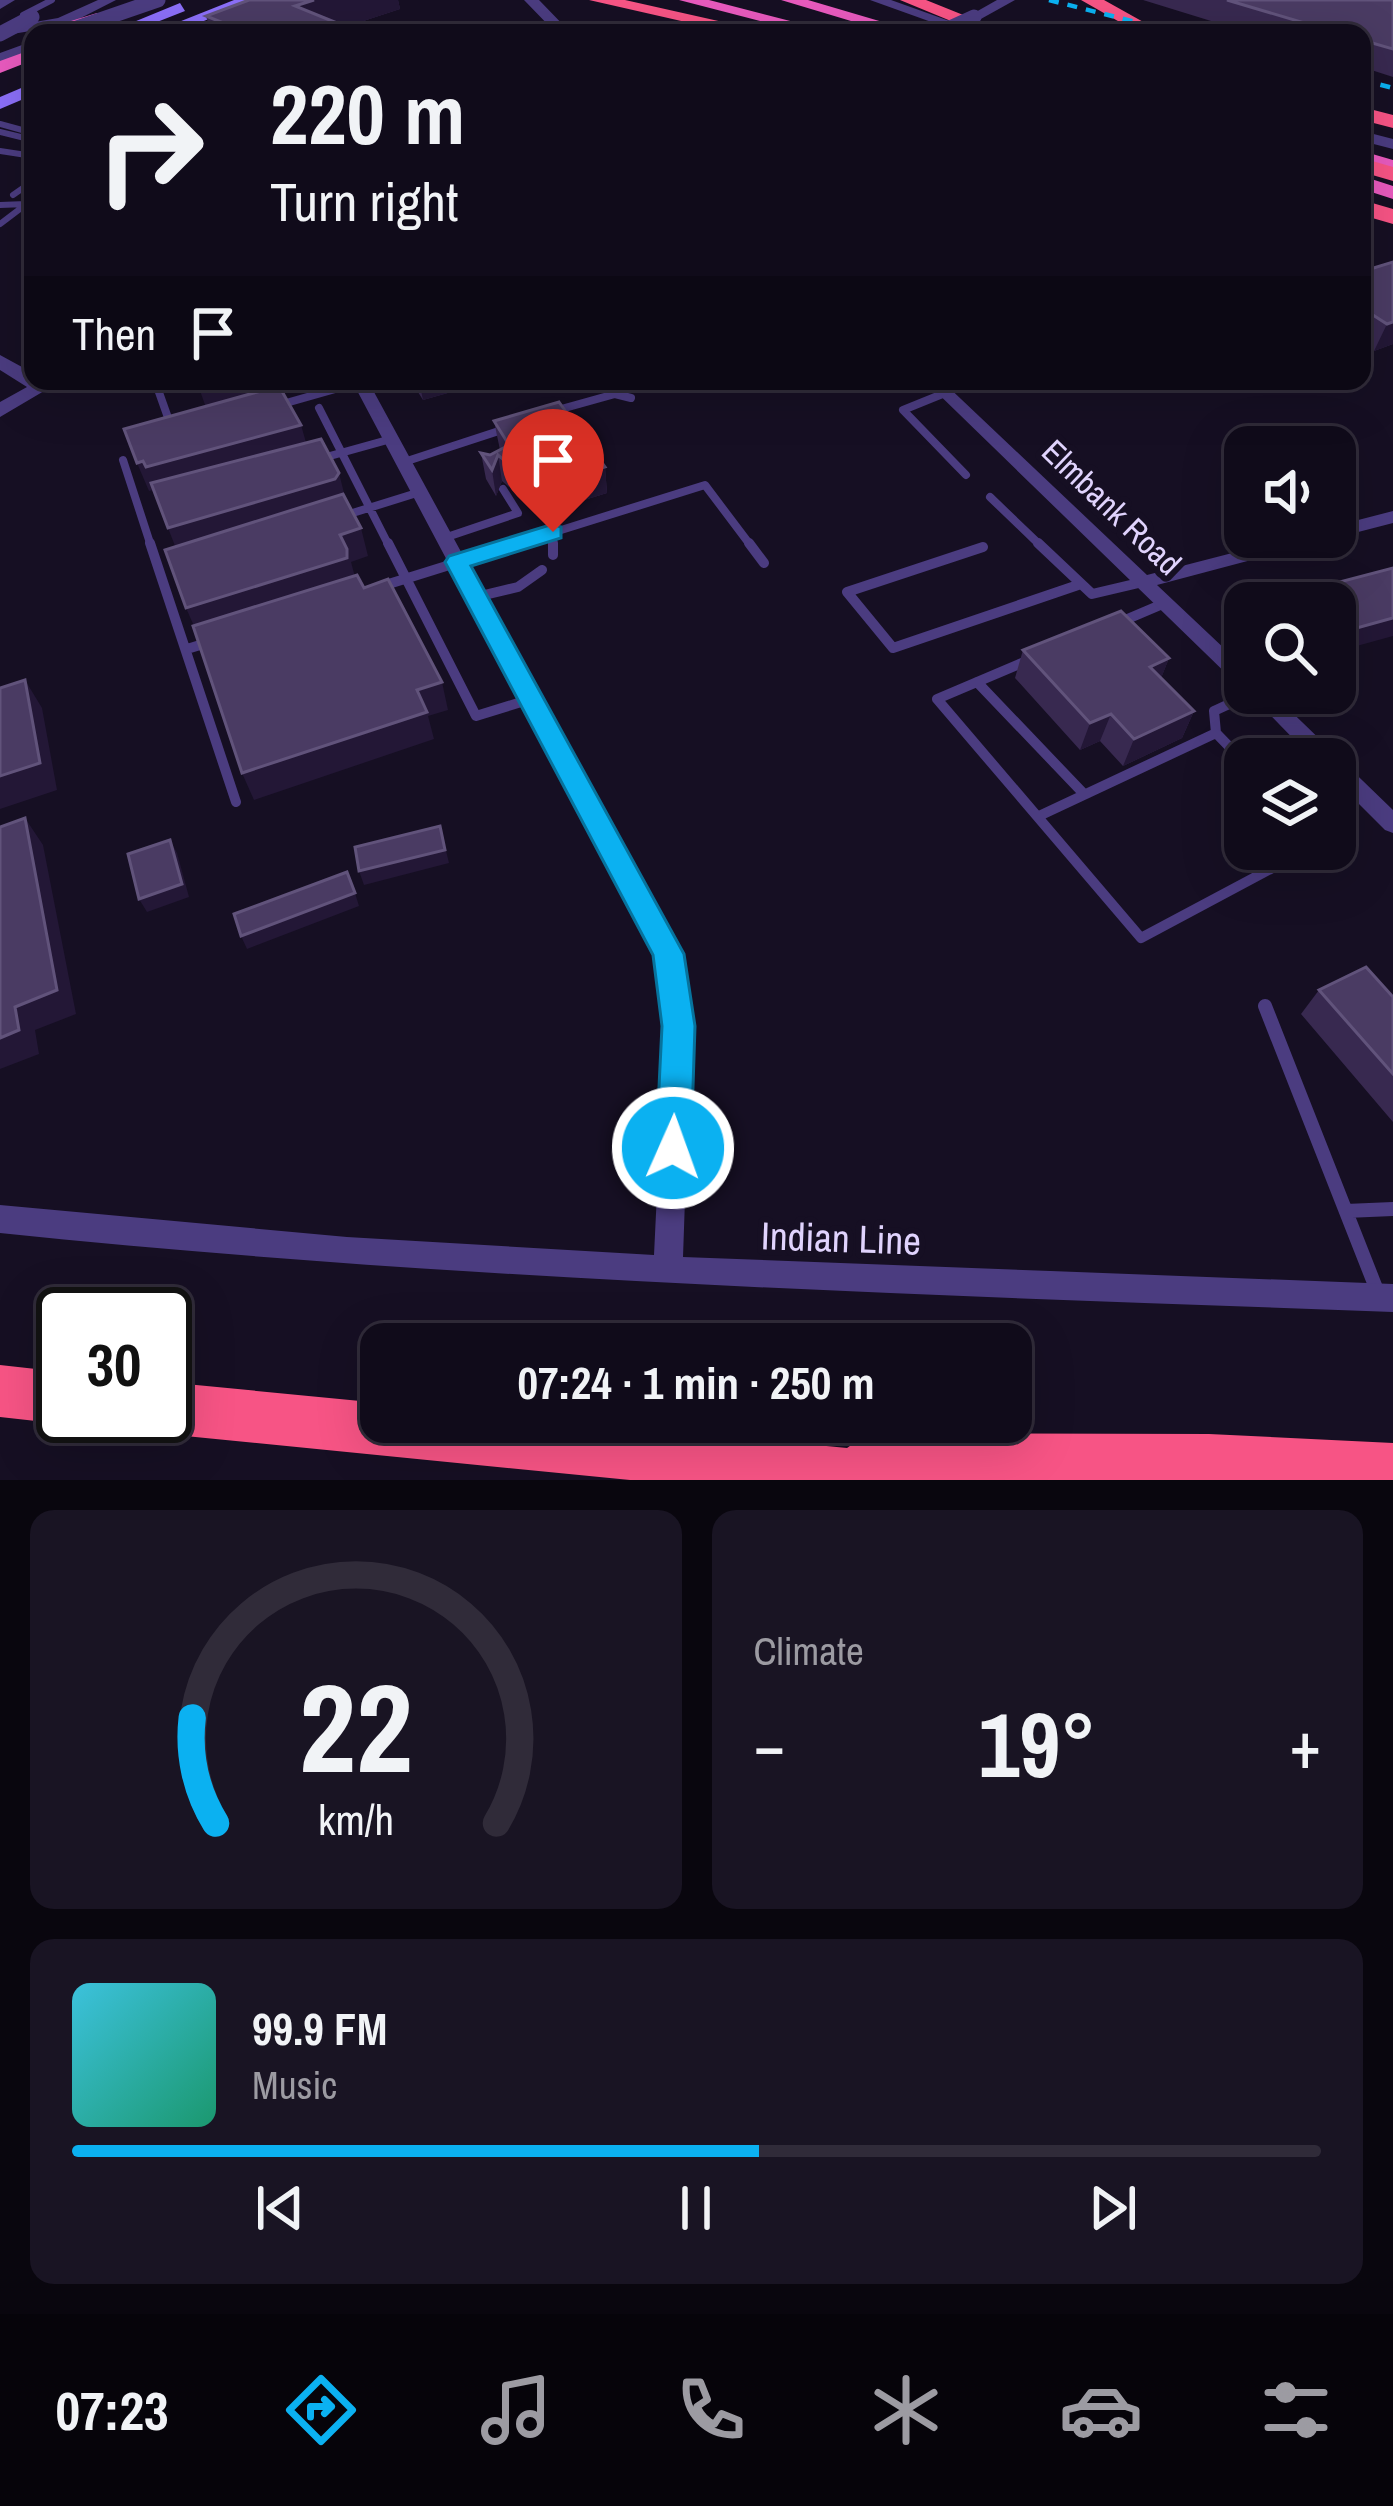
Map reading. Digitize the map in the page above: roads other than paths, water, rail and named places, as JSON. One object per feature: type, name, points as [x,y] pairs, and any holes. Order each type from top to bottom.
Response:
[{"type":"highway","points":[[39,24],[140,0]]},
{"type":"highway","points":[[95,24],[140,0]]},
{"type":"highway","points":[[210,6],[260,0]]},
{"type":"highway","points":[[598,0],[717,24]]},
{"type":"highway","points":[[687,0],[790,24]]},
{"type":"highway","points":[[752,0],[838,24]]},
{"type":"highway","points":[[789,0],[878,24]]},
{"type":"highway","points":[[846,0],[914,24]]},
{"type":"highway","points":[[910,0],[974,24]]},
{"type":"highway","points":[[1090,0],[1136,24]]},
{"type":"highway","points":[[0,1391],[36,1395]]},
{"type":"highway","points":[[192,1411],[902,1480]]},
{"type":"highway","points":[[703,1459],[1209,1461],[1393,1470]]},
{"type":"main road","points":[[147,24],[248,0]]},
{"type":"main road","points":[[176,24],[210,6]]},
{"type":"street","points":[[34,24],[68,0]]},
{"type":"street","points":[[51,24],[109,0]]},
{"type":"street","points":[[83,24],[140,0]]},
{"type":"street","points":[[88,24],[158,0]]},
{"type":"street","points":[[877,0],[971,24]]},
{"type":"street","points":[[976,24],[1008,0]]},
{"type":"street","points":[[0,411],[36,390]]},
{"type":"street","points":[[364,390],[668,954],[678,1026],[668,1270]]},
{"type":"street","name":"Elmbank Road","points":[[942,390],[1224,660]]},
{"type":"street","points":[[1356,527],[1393,517]]},
{"type":"street","points":[[1143,582],[1236,558]]},
{"type":"street","points":[[1279,714],[1304,738]]},
{"type":"street","points":[[1356,788],[1393,824]]},
{"type":"street","name":"Indian Line","points":[[0,1220],[175,1239],[668,1270],[1386,1298]]},
{"type":"lane","points":[[33,24],[52,0]]},
{"type":"lane","points":[[158,390],[173,434],[194,428]]},
{"type":"lane","points":[[274,406],[331,390]]},
{"type":"lane","points":[[934,390],[903,410],[966,475]]},
{"type":"lane","points":[[569,416],[550,417],[615,394],[631,398]]},
{"type":"lane","points":[[319,408],[346,452],[476,716],[531,699]]},
{"type":"lane","points":[[404,462],[526,425]]},
{"type":"lane","points":[[301,464],[392,439]]},
{"type":"lane","points":[[472,442],[482,458]]},
{"type":"lane","points":[[122,460],[236,802]]},
{"type":"lane","points":[[364,592],[705,485],[764,563]]},
{"type":"lane","points":[[444,538],[518,513],[503,489]]},
{"type":"lane","points":[[332,520],[420,493]]},
{"type":"lane","points":[[990,497],[1092,594],[1143,582]]},
{"type":"lane","points":[[553,532],[553,555]]},
{"type":"lane","points":[[983,548],[847,592],[893,649],[1082,584]]},
{"type":"lane","points":[[162,572],[184,566]]},
{"type":"lane","points":[[476,597],[518,587],[542,570]]},
{"type":"lane","points":[[1102,630],[1165,604]]},
{"type":"lane","points":[[1122,621],[1136,634]]},
{"type":"lane","points":[[187,650],[232,635]]},
{"type":"lane","points":[[1040,656],[937,699],[1141,938],[1269,870]]},
{"type":"lane","points":[[977,682],[1084,794]]},
{"type":"lane","points":[[1224,707],[1214,711],[1216,734],[1224,742]]},
{"type":"lane","points":[[1039,816],[1216,734]]},
{"type":"lane","points":[[1265,1006],[1386,1298]]},
{"type":"lane","points":[[1346,1210],[1393,1209]]},
{"type":"railway","points":[[1049,0],[1144,24]]},
{"type":"railway","points":[[1371,82],[1393,88]]}]
